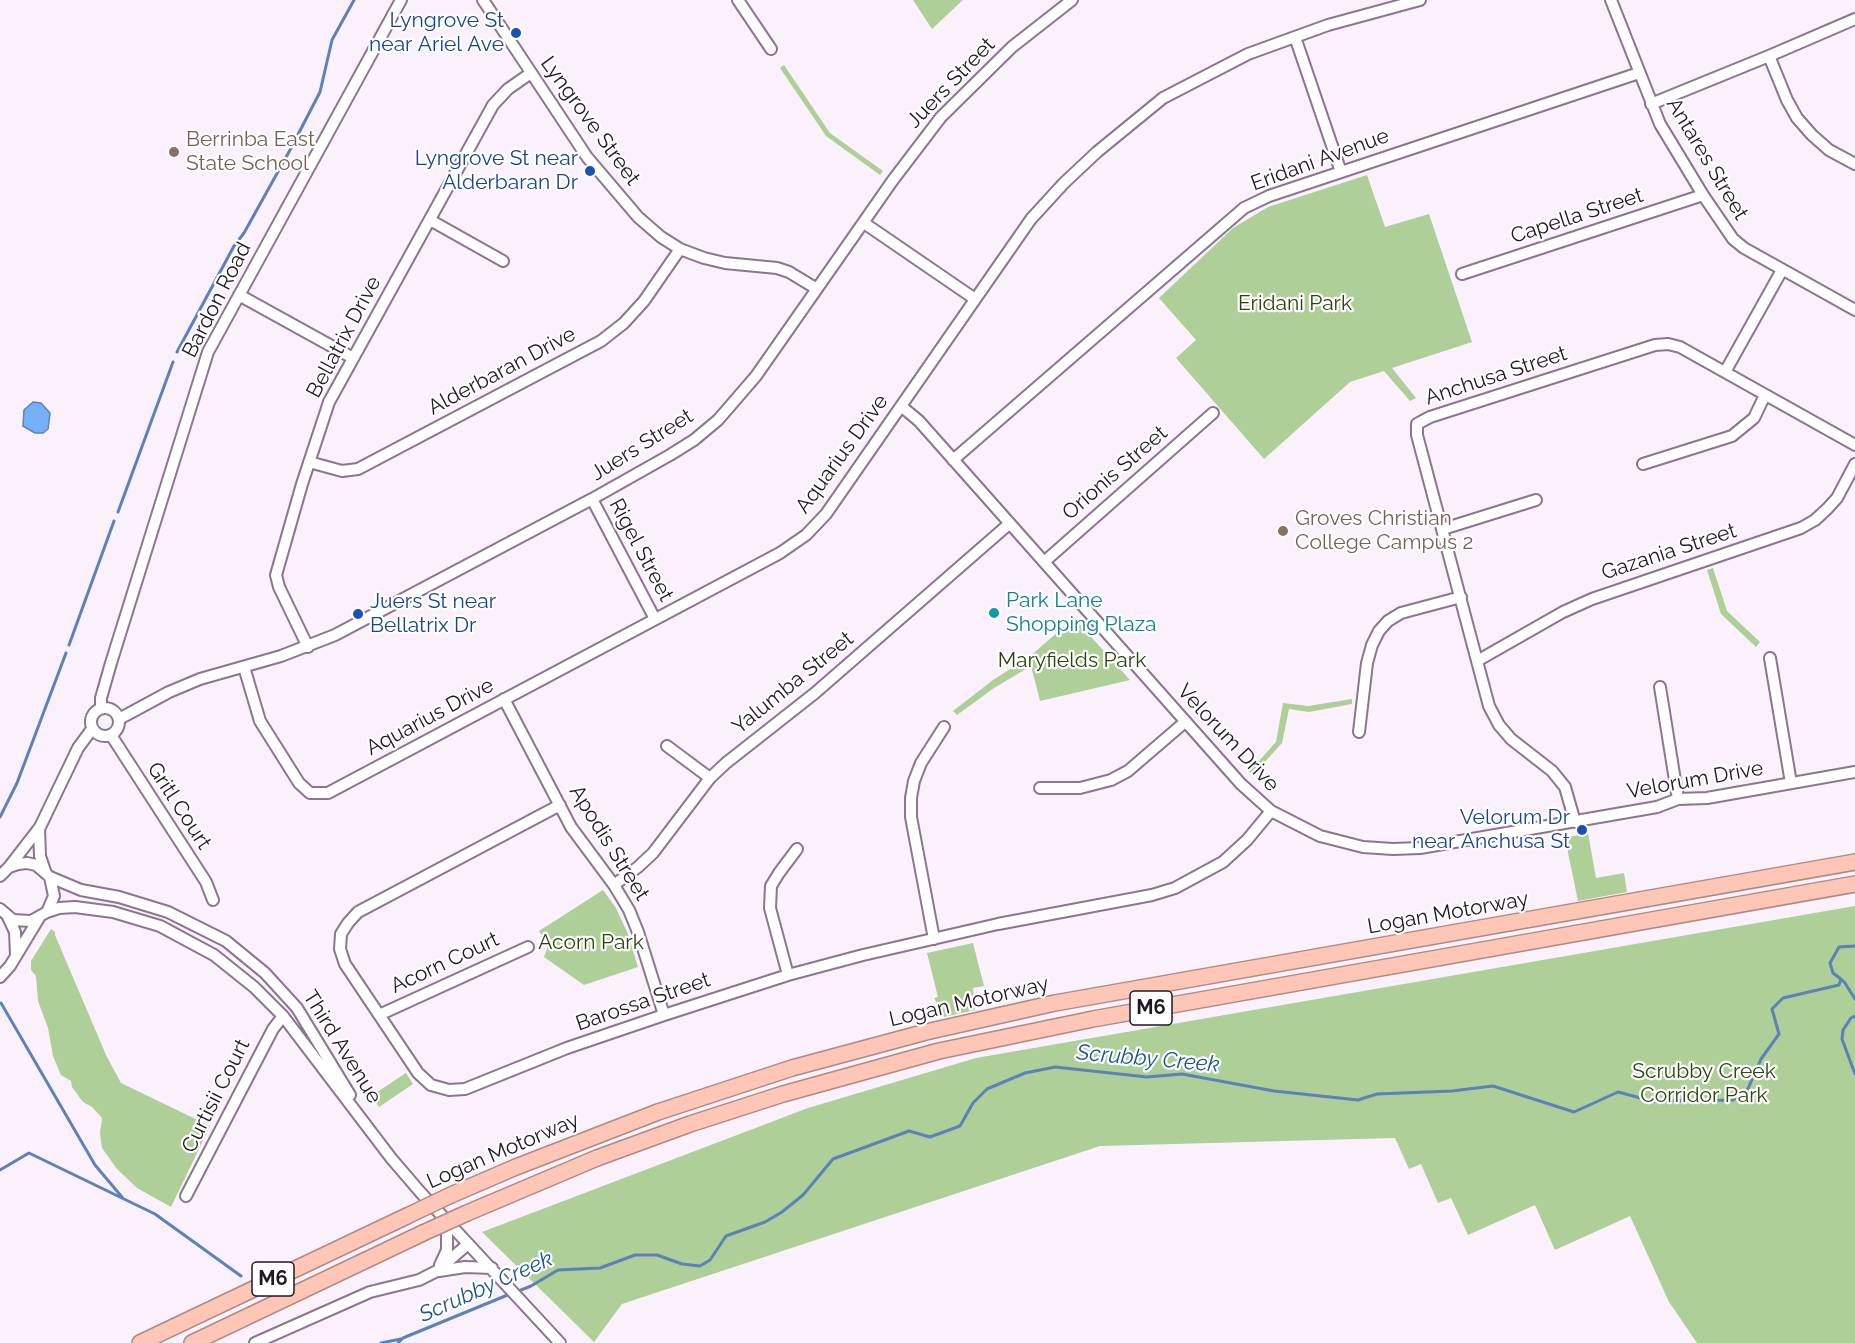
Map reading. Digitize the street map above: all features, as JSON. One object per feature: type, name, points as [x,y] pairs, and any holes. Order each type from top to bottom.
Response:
[{"type":"highway","name":"Logan Motorway","points":[[140,1343],[451,1195],[516,1167],[657,1112],[792,1068],[926,1032],[1055,1003],[1855,862]]},
{"type":"highway","name":"Logan Motorway","points":[[192,1343],[423,1233],[597,1158],[690,1124],[812,1085],[939,1051],[1093,1018],[1855,884]]},
{"type":"street","name":"Bardon Road","points":[[101,708],[111,663],[208,352],[400,0]]},
{"type":"street","points":[[738,0],[771,49]]},
{"type":"street","name":"Juers Street","points":[[119,719],[169,692],[200,679],[308,647],[335,635],[592,498],[694,440],[718,420],[756,376],[941,117],[1012,47],[1072,0]]},
{"type":"street","name":"Aquarius Drive","points":[[244,667],[260,721],[267,735],[299,783],[310,793],[316,795],[334,790],[780,553],[806,535],[831,508],[1031,219],[1064,183],[1126,128],[1163,98],[1248,54],[1328,25],[1420,0]]},
{"type":"street","name":"Antares Street","points":[[1611,0],[1660,124],[1733,239],[1744,248],[1855,310]]},
{"type":"street","name":"Lyngrove Street","points":[[489,2],[531,73],[587,157],[638,217],[661,237],[680,249],[725,263],[777,268],[789,272],[817,289]]},
{"type":"street","points":[[1651,104],[1855,19]]},
{"type":"street","points":[[1295,37],[1341,172]]},
{"type":"street","points":[[1770,56],[1787,100],[1797,118],[1829,150],[1855,164]]},
{"type":"street","name":"Bellatrix Drive","points":[[308,647],[279,587],[276,575],[329,402],[493,105],[508,89],[531,73]]},
{"type":"street","name":"Eridani Avenue","points":[[953,460],[1244,208],[1269,196],[1639,73]]},
{"type":"street","name":"Capella Street","points":[[1462,274],[1703,195]]},
{"type":"street","points":[[430,220],[503,261]]},
{"type":"street","points":[[864,223],[975,299]]},
{"type":"street","name":"Alderbaran Drive","points":[[309,462],[342,471],[358,469],[601,341],[624,323],[644,301],[680,249]]},
{"type":"street","points":[[1725,372],[1782,270]]},
{"type":"street","points":[[239,295],[353,358]]},
{"type":"street","name":"Anchusa Street","points":[[1575,822],[1565,787],[1552,771],[1511,739],[1499,725],[1489,706],[1417,435],[1417,424],[1423,419],[1655,345],[1668,344],[1680,347],[1855,445]]},
{"type":"street","points":[[1643,464],[1732,436],[1754,418],[1765,395]]},
{"type":"street","name":"Velorum Drive","points":[[901,406],[919,421],[1241,784],[1271,811],[1320,836],[1348,845],[1383,849],[1437,846],[1657,807],[1678,799],[1707,798],[1855,772]]},
{"type":"street","name":"Orionis Street","points":[[1044,562],[1213,413]]},
{"type":"street","name":"Gazania Street","points":[[1477,661],[1592,598],[1801,528],[1815,520],[1832,503],[1855,464]]},
{"type":"street","name":"Rigel Street","points":[[592,498],[655,619]]},
{"type":"street","points":[[1443,529],[1536,500]]},
{"type":"street","name":"Yalumba Street","points":[[614,885],[653,853],[710,778],[726,763],[822,687],[1009,524]]},
{"type":"street","points":[[1359,732],[1367,663],[1372,645],[1379,632],[1388,621],[1401,613],[1461,597]]},
{"type":"street","points":[[1770,658],[1791,783]]},
{"type":"street","points":[[1660,687],[1678,799]]},
{"type":"street","name":"Apodis Street","points":[[504,699],[579,838],[614,885],[629,910],[664,1015]]},
{"type":"street","points":[[3,872],[39,828],[78,748],[92,729],[92,717],[101,708],[114,711],[119,719],[118,729],[111,735],[98,735],[92,729]]},
{"type":"street","points":[[1040,788],[1080,788],[1111,780],[1128,771],[1185,722]]},
{"type":"street","points":[[934,939],[911,817],[911,798],[921,763],[944,727]]},
{"type":"street","name":"Gritl Court","points":[[111,735],[206,882],[213,900]]},
{"type":"street","points":[[667,746],[710,778]]},
{"type":"street","name":"Barossa Street","points":[[560,805],[358,912],[341,934],[340,949],[345,964],[418,1073],[432,1085],[449,1090],[465,1089],[567,1048],[788,975],[998,924],[1152,895],[1175,888],[1223,862],[1247,840],[1271,811]]},
{"type":"street","points":[[0,977],[10,966],[54,896],[40,856],[39,828]]},
{"type":"street","points":[[788,975],[770,908],[771,886],[797,849]]},
{"type":"street","name":"Third Avenue","points":[[3,872],[27,863],[36,865],[48,875],[81,890],[120,897],[168,912],[226,941],[265,974],[297,1008],[374,1134]]},
{"type":"street","name":"Third Avenue","points":[[4,913],[22,922],[59,908],[75,907],[113,912],[159,926],[214,955],[254,987],[283,1016],[374,1134],[447,1222],[561,1343]]},
{"type":"street","points":[[4,913],[15,932],[16,955]]},
{"type":"street","name":"Acorn Court","points":[[379,1015],[528,947]]},
{"type":"street","name":"Curtisii Court","points":[[186,1196],[273,1029],[283,1016]]},
{"type":"street","points":[[437,1271],[447,1250],[447,1222]]},
{"type":"street","points":[[255,1343],[370,1292],[419,1280],[437,1271],[468,1244]]},
{"type":"street","points":[[437,1271],[465,1267],[492,1268]]},
{"type":"green space","points":[[913,0],[963,0],[932,29]]},
{"type":"green space","points":[[784,65],[830,133],[883,171],[880,175],[826,136],[780,68]]},
{"type":"green space","name":"Eridani Park","points":[[1367,175],[1385,227],[1429,214],[1472,342],[1392,368],[1416,398],[1410,401],[1384,371],[1350,382],[1264,459],[1176,358],[1196,340],[1159,298],[1233,228],[1268,207]]},
{"type":"green space","points":[[1713,568],[1727,611],[1760,642],[1756,647],[1721,614],[1707,570]]},
{"type":"green space","name":"Maryfields Park","points":[[1074,618],[1130,680],[1040,701],[1031,666],[994,688],[957,715],[953,711],[993,680],[1029,657]]},
{"type":"green space","points":[[1352,699],[1352,704],[1309,712],[1289,709],[1282,743],[1252,776],[1249,772],[1276,742],[1283,703],[1308,706]]},
{"type":"green space","points":[[1588,833],[1596,878],[1624,873],[1627,892],[1578,901],[1565,838]]},
{"type":"green space","name":"Acorn Park","points":[[603,890],[616,908],[628,934],[638,967],[584,985],[544,957],[547,949],[546,942],[539,931]]},
{"type":"green space","name":"Scrubby Creek Corridor Park","points":[[1855,906],[1855,1343],[1697,1343],[1669,1302],[1630,1216],[1555,1250],[1535,1205],[1468,1235],[1451,1198],[1438,1203],[1421,1164],[1409,1169],[1395,1138],[1100,1146],[622,1304],[594,1342],[482,1232],[808,1108],[976,1058]]},
{"type":"green space","points":[[51,929],[55,932],[106,1055],[121,1083],[210,1126],[171,1207],[137,1188],[117,1169],[102,1148],[100,1133],[102,1118],[92,1107],[83,1102],[72,1087],[71,1081],[61,1075],[53,1056],[48,1028],[38,1001],[36,976],[31,970],[31,961]]},
{"type":"green space","points":[[973,943],[984,986],[973,988],[975,1010],[944,1017],[934,998],[938,997],[927,953]]},
{"type":"green space","points":[[406,1073],[413,1084],[379,1107],[371,1096]]},
{"type":"water","points":[[33,402],[41,403],[50,413],[48,429],[43,433],[35,433],[23,426],[24,410]]},
{"type":"waterway","points":[[177,352],[320,92],[332,40],[354,0]]},
{"type":"waterway","points":[[118,512],[173,362]]},
{"type":"waterway","points":[[69,645],[114,521]]},
{"type":"waterway","points":[[0,817],[17,783],[66,653]]},
{"type":"waterway","name":"Scrubby Creek","points":[[516,1292],[558,1270],[600,1268],[635,1255],[657,1255],[682,1264],[700,1266],[710,1260],[726,1236],[765,1222],[782,1212],[803,1195],[833,1159],[909,1131],[930,1137],[960,1126],[973,1103],[987,1089],[1025,1073],[1055,1067],[1147,1077],[1182,1074],[1274,1091],[1358,1100],[1377,1094],[1452,1091],[1493,1086],[1574,1112],[1618,1092],[1652,1101],[1733,1100],[1747,1091],[1761,1059],[1779,1034],[1772,1009],[1783,998],[1839,985],[1841,979],[1833,973],[1830,963],[1839,947],[1855,946]]},
{"type":"waterway","points":[[1841,979],[1855,999]]},
{"type":"waterway","points":[[1,1003],[95,1165],[122,1197]]},
{"type":"waterway","points":[[1855,1016],[1843,1030],[1842,1039],[1855,1074]]},
{"type":"waterway","points":[[0,1170],[29,1153],[155,1214],[241,1276]]},
{"type":"waterway","name":"Scrubby Creek","points":[[398,1343],[403,1338],[510,1294]]},
{"type":"waterway","points":[[381,1343],[401,1339]]},
{"type":"place","name":"Lyngrove St near Ariel Ave","points":[[516,33]]},
{"type":"place","name":"Berrinba East State School","points":[[174,152]]},
{"type":"place","name":"Lyngrove St near Alderbaran Dr","points":[[590,171]]},
{"type":"place","name":"Groves Christian College Campus 2","points":[[1283,531]]},
{"type":"place","name":"Park Lane Shopping Plaza","points":[[994,613]]},
{"type":"place","name":"Juers St near Bellatrix Dr","points":[[358,614]]},
{"type":"place","name":"Velorum Dr near Anchusa St","points":[[1582,830]]}]
